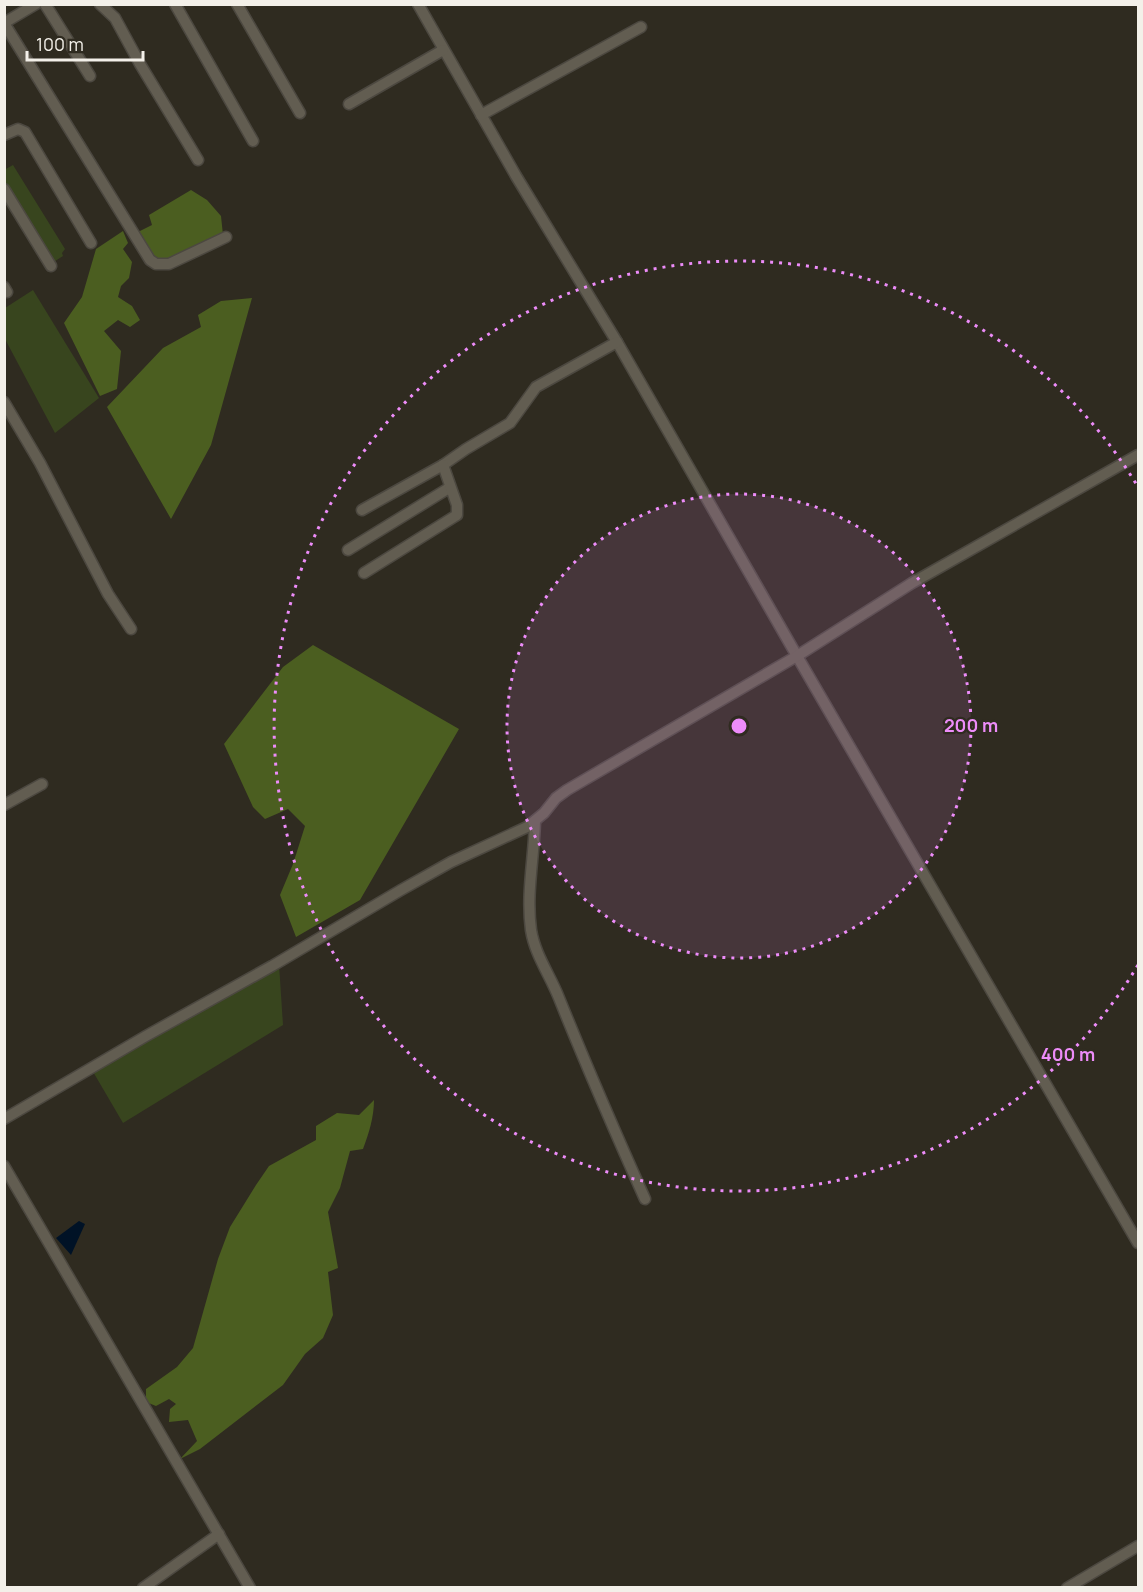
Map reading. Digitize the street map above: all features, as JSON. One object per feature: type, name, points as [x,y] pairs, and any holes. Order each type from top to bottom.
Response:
[{"type":"street","points":[[36,4],[4,23],[150,260],[156,264],[168,264],[226,237]]},
{"type":"street","points":[[45,4],[90,76]]},
{"type":"street","points":[[100,4],[115,18],[198,160]]},
{"type":"street","points":[[175,4],[253,141]]},
{"type":"street","points":[[237,4],[300,113]]},
{"type":"street","points":[[418,4],[553,239],[617,342],[1138,1243]]},
{"type":"street","points":[[481,115],[641,27]]},
{"type":"street","points":[[349,104],[444,50]]},
{"type":"street","points":[[4,135],[18,129],[24,132],[91,243]]},
{"type":"street","points":[[4,189],[51,266]]},
{"type":"street","points":[[362,510],[443,465],[466,448],[510,423],[536,387],[617,342]]},
{"type":"street","points":[[4,402],[40,463],[108,594],[131,629]]},
{"type":"street","points":[[4,1119],[451,862],[535,821],[556,798],[567,790],[797,656],[912,584],[1138,455]]},
{"type":"street","points":[[364,573],[456,516],[458,508],[449,488],[443,465]]},
{"type":"street","points":[[348,550],[449,488]]},
{"type":"street","points":[[4,805],[42,784]]},
{"type":"street","points":[[535,821],[534,851],[529,880],[534,946],[555,988],[594,1085],[645,1199]]},
{"type":"street","points":[[4,1166],[250,1587]]},
{"type":"street","points":[[143,1587],[219,1534]]},
{"type":"street","points":[[1067,1587],[1138,1546]]},
{"type":"green space","points":[[13,165],[65,249],[63,256],[52,263],[5,183],[4,170]]},
{"type":"green space","points":[[191,190],[207,200],[221,216],[223,235],[162,263],[151,258],[136,233],[152,225],[149,215]]},
{"type":"green space","points":[[123,231],[128,243],[123,249],[132,262],[129,278],[121,286],[118,297],[132,306],[140,320],[130,327],[118,320],[104,331],[121,351],[117,389],[100,396],[64,323],[82,297],[96,249]]},
{"type":"green space","points":[[33,290],[99,398],[55,433],[5,339],[5,308]]},
{"type":"green space","points":[[252,298],[211,445],[171,519],[107,407],[163,348],[201,327],[198,315],[221,301]]},
{"type":"green space","points":[[313,645],[459,729],[360,900],[296,937],[280,895],[305,826],[288,809],[265,819],[253,807],[224,744],[283,667]]},
{"type":"green space","points":[[279,964],[283,1025],[123,1123],[92,1070]]},
{"type":"green space","points":[[374,1100],[371,1125],[363,1149],[350,1151],[340,1188],[328,1212],[338,1268],[328,1272],[333,1315],[323,1338],[305,1354],[283,1385],[200,1449],[180,1459],[197,1441],[188,1420],[169,1422],[170,1409],[176,1404],[169,1399],[156,1406],[146,1402],[146,1389],[177,1367],[193,1348],[218,1259],[230,1227],[269,1166],[316,1140],[316,1126],[337,1113],[359,1115]]},
{"type":"water","points":[[79,1221],[85,1224],[71,1255],[56,1238]]}]
